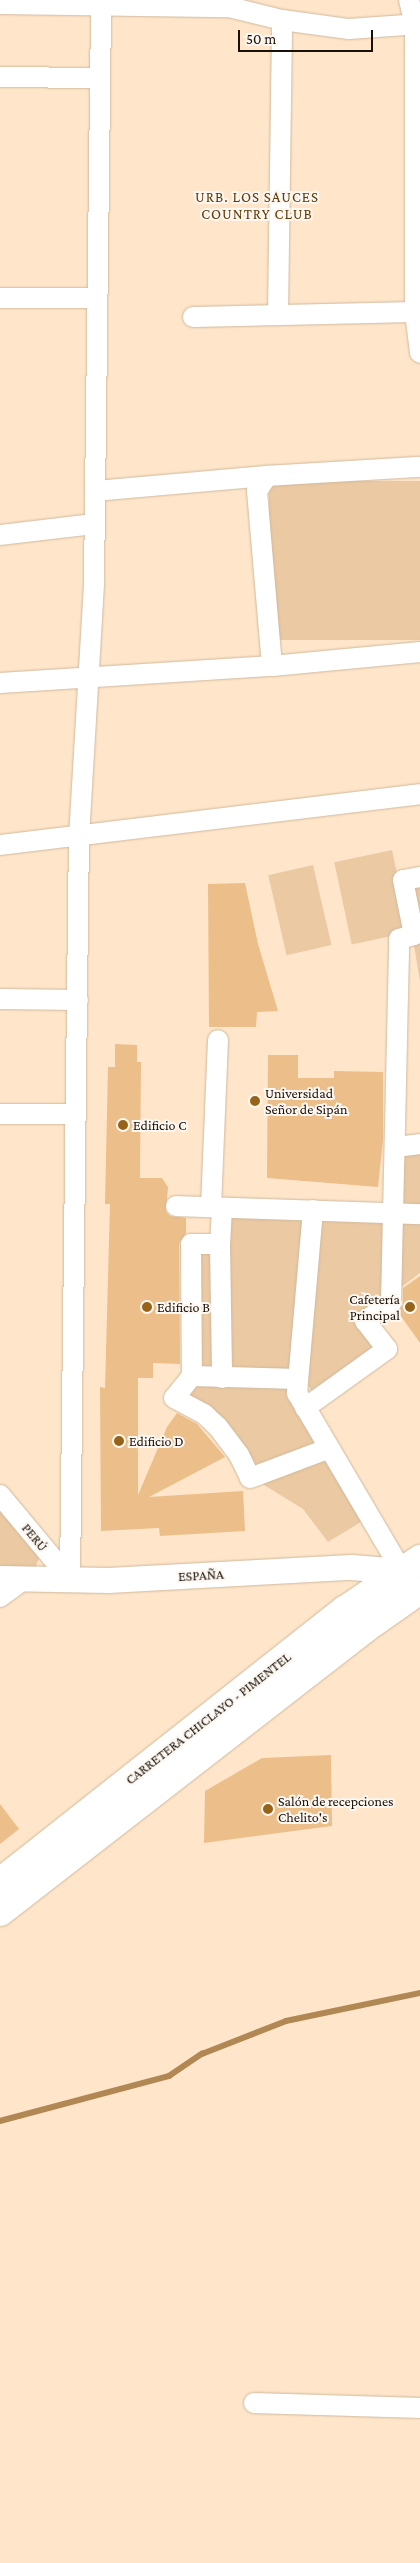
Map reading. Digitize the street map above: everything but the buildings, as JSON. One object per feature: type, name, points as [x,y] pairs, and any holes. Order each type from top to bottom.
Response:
[{"type":"main road","name":"CARRETERA CHICLAYO - PIMENTEL","points":[[4,1878],[346,1610],[414,1573]]},
{"type":"main road","name":"CARRETERA CHICLAYO - PIMENTEL","points":[[0,1912],[355,1636],[414,1573]]},
{"type":"street","points":[[409,0],[418,24],[415,312],[420,353]]},
{"type":"street","points":[[0,4],[229,7],[282,20],[349,29],[418,24]]},
{"type":"street","points":[[70,1579],[78,1000],[78,837],[89,677],[95,490],[100,5]]},
{"type":"street","points":[[278,315],[282,20]]},
{"type":"street","points":[[0,77],[100,78]]},
{"type":"street","points":[[0,298],[97,298]]},
{"type":"street","points":[[193,317],[415,312]]},
{"type":"street","points":[[95,490],[187,485],[266,476],[420,467]]},
{"type":"street","points":[[266,476],[257,490],[272,666]]},
{"type":"street","points":[[0,535],[94,524]]},
{"type":"street","points":[[0,683],[272,666],[420,652]]},
{"type":"street","points":[[0,845],[420,794]]},
{"type":"street","points":[[305,1408],[387,1349],[366,1321],[391,1302],[396,1213],[399,939],[414,935],[403,880],[420,878]]},
{"type":"street","points":[[0,1000],[78,1000]]},
{"type":"street","points":[[218,1040],[217,1208],[220,1244],[222,1378]]},
{"type":"street","points":[[0,1114],[75,1114]]},
{"type":"street","points":[[396,1147],[420,1144]]},
{"type":"street","points":[[176,1206],[420,1214]]},
{"type":"street","points":[[313,1210],[297,1394],[327,1449],[414,1573]]},
{"type":"street","points":[[220,1244],[191,1244],[192,1376],[174,1398],[204,1414],[218,1427],[238,1455],[250,1478],[327,1449]]},
{"type":"street","points":[[193,1320],[222,1319]]},
{"type":"street","points":[[192,1376],[298,1379]]},
{"type":"street","name":"PERÚ","points":[[0,1495],[70,1579]]},
{"type":"street","name":"ESPAÑA","points":[[0,1578],[70,1579],[352,1567],[414,1573]]},
{"type":"street","points":[[0,1597],[25,1579]]},
{"type":"street","points":[[254,2403],[420,2408]]},
{"type":"shaded area","points":[[269,481],[420,481],[420,640],[269,640]]},
{"type":"shaded area","points":[[392,850],[409,932],[352,944],[334,862]]},
{"type":"shaded area","points":[[313,865],[331,945],[287,955],[268,875]]},
{"type":"shaded area","points":[[420,878],[420,981],[403,880]]},
{"type":"shaded area","points":[[420,1149],[420,1273],[358,1320],[379,1349],[315,1397],[302,1375],[184,1374],[180,1244],[229,1243],[230,1213],[400,1221],[402,1151]]},
{"type":"shaded area","points":[[183,1382],[299,1382],[374,1514],[328,1542],[303,1509],[256,1480],[182,1394]]},
{"type":"shaded area","points":[[0,1510],[39,1558],[35,1568],[0,1572]]},
{"type":"waterway","points":[[0,2121],[169,2076],[202,2054],[286,2021],[420,1993]]},
{"type":"place","name":"Universidad Señor de Sipán","points":[[255,1101]]},
{"type":"place","name":"Edificio C","points":[[123,1125]]},
{"type":"place","name":"Edificio B","points":[[147,1307]]},
{"type":"place","name":"Cafetería Principal","points":[[410,1307]]},
{"type":"place","name":"Edificio D","points":[[119,1441]]},
{"type":"place","name":"Salón de recepciones Chelito's","points":[[268,1809]]},
{"type":"district","name":"URB. LOS SAUCES COUNTRY CLUB","points":[[257,206]]}]
